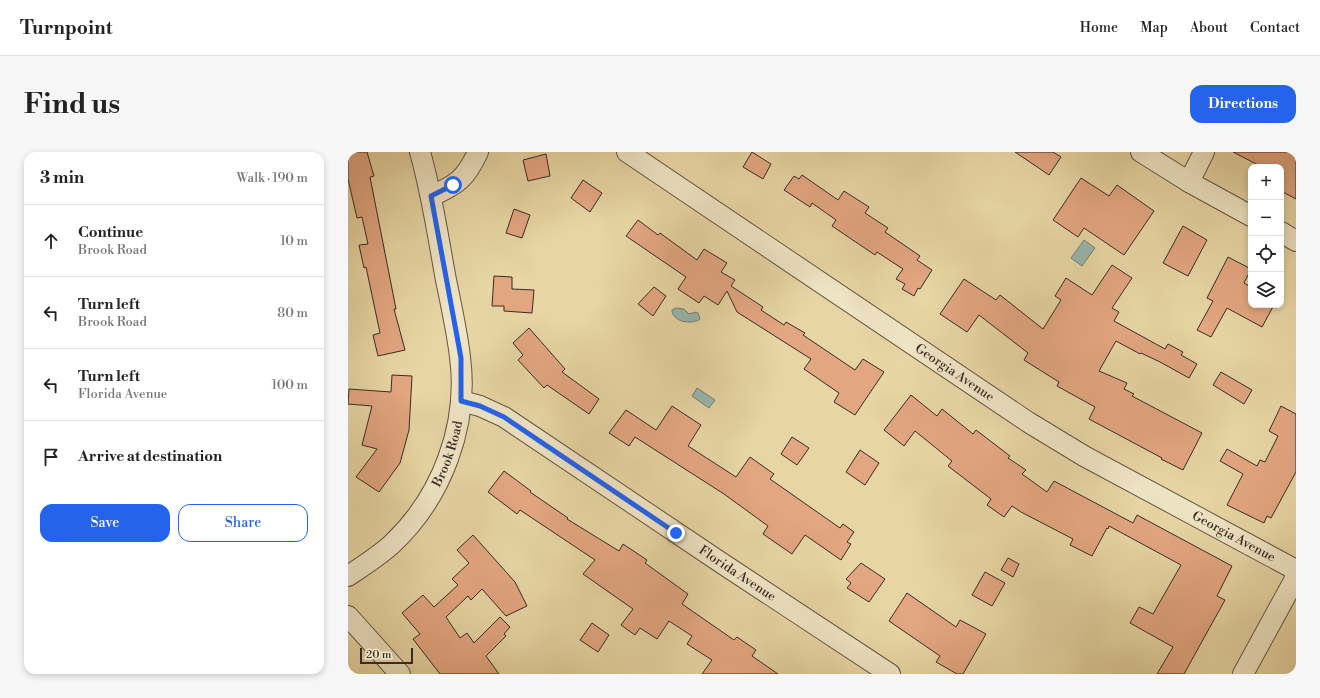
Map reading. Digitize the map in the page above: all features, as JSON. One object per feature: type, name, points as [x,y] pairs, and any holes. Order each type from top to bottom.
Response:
[{"type":"street","name":"Brook Road","points":[[348,576],[392,544],[410,526],[429,499],[444,470],[458,424],[461,401],[461,358],[431,196],[420,152]]},
{"type":"street","points":[[431,196],[453,185],[466,174],[472,166],[478,152]]},
{"type":"street","name":"Georgia Avenue","points":[[627,152],[1028,422],[1084,456],[1296,570]]},
{"type":"street","points":[[1141,152],[1189,182],[1248,214]]},
{"type":"street","points":[[1189,182],[1204,152]]},
{"type":"street","points":[[1284,234],[1296,241]]},
{"type":"street","name":"Florida Avenue","points":[[461,401],[480,406],[504,417],[890,674]]},
{"type":"street","points":[[1243,674],[1296,577]]},
{"type":"street","points":[[348,616],[400,674]]},
{"type":"water","points":[[1084,240],[1095,248],[1082,266],[1071,258]]},
{"type":"water","points":[[676,308],[684,309],[689,314],[696,312],[698,313],[700,319],[692,322],[679,320],[675,317],[672,310]]},
{"type":"water","points":[[697,388],[715,400],[709,408],[692,396]]},
{"type":"building","points":[[348,152],[367,152],[374,176],[370,177],[396,309],[394,309],[405,350],[378,356],[373,335],[380,333],[366,267],[364,268],[359,245],[368,244],[362,217],[357,218],[348,179]]},
{"type":"building","points":[[752,152],[771,164],[763,179],[743,167]]},
{"type":"building","points":[[1015,152],[1053,152],[1061,157],[1049,175]]},
{"type":"building","points":[[1233,152],[1296,152],[1296,199],[1284,193],[1284,164],[1256,164]]},
{"type":"building","points":[[546,154],[550,176],[528,181],[523,160]]},
{"type":"building","points":[[802,175],[838,200],[844,191],[869,207],[865,213],[888,228],[885,232],[920,256],[917,260],[932,270],[920,289],[918,288],[914,296],[902,289],[905,284],[896,279],[903,269],[877,252],[875,255],[832,226],[836,220],[812,203],[810,207],[784,190],[794,176],[799,179]]},
{"type":"building","points":[[1081,178],[1109,196],[1117,185],[1154,211],[1124,255],[1084,228],[1078,237],[1053,220]]},
{"type":"building","points":[[583,180],[602,193],[590,212],[571,198]]},
{"type":"building","points":[[514,209],[530,215],[522,238],[506,233]]},
{"type":"building","points":[[638,220],[658,235],[660,233],[697,260],[704,249],[727,263],[721,272],[735,280],[731,286],[763,307],[761,310],[784,325],[786,322],[805,333],[803,335],[855,370],[863,359],[884,372],[855,415],[834,402],[839,393],[804,369],[811,359],[737,312],[727,291],[718,305],[704,296],[699,303],[678,289],[686,277],[626,236]]},
{"type":"building","points":[[1183,226],[1207,240],[1188,276],[1163,263]]},
{"type":"building","points":[[1228,257],[1248,267],[1248,275],[1244,283],[1248,285],[1248,308],[1272,308],[1262,327],[1227,308],[1211,337],[1197,330],[1213,301],[1207,298]]},
{"type":"building","points":[[1112,265],[1132,278],[1112,308],[1119,312],[1114,321],[1165,349],[1168,344],[1183,352],[1181,355],[1197,364],[1189,378],[1116,341],[1099,371],[1127,383],[1124,389],[1134,394],[1132,396],[1202,433],[1183,470],[1089,419],[1095,407],[1057,386],[1059,382],[1024,360],[1028,353],[979,315],[967,332],[940,314],[964,279],[996,300],[1000,295],[1043,329],[1061,300],[1055,296],[1066,278],[1092,295]]},
{"type":"building","points":[[494,276],[512,277],[512,289],[534,290],[532,313],[504,311],[504,306],[492,306]]},
{"type":"building","points":[[654,287],[666,296],[653,316],[638,304]]},
{"type":"building","points":[[529,328],[565,369],[562,372],[599,399],[589,414],[547,385],[544,388],[518,360],[523,355],[513,343]]},
{"type":"building","points":[[1221,372],[1252,390],[1244,404],[1213,385]]},
{"type":"building","points":[[392,375],[412,376],[409,430],[400,463],[379,492],[356,477],[377,449],[362,445],[372,406],[348,404],[349,389],[391,392]]},
{"type":"building","points":[[911,395],[937,416],[942,409],[973,434],[976,430],[1010,456],[1008,458],[1026,470],[1022,474],[1047,492],[1054,481],[1133,523],[1137,515],[1232,566],[1217,596],[1225,600],[1184,674],[1157,674],[1173,647],[1130,623],[1139,607],[1153,614],[1181,565],[1109,526],[1092,556],[1070,545],[1073,539],[1012,506],[1004,517],[987,505],[991,499],[948,466],[952,461],[915,431],[904,446],[884,430]]},
{"type":"building","points":[[672,406],[701,425],[688,446],[736,477],[750,457],[774,474],[770,479],[840,528],[843,524],[854,532],[847,542],[851,544],[841,560],[805,535],[792,554],[763,534],[768,526],[724,494],[635,437],[629,446],[609,433],[626,410],[656,430]]},
{"type":"building","points":[[1281,406],[1296,414],[1296,472],[1271,518],[1267,516],[1264,523],[1227,505],[1243,474],[1220,461],[1227,449],[1257,466],[1260,460],[1265,462],[1278,436],[1269,431]]},
{"type":"building","points":[[792,437],[809,448],[797,465],[781,454]]},
{"type":"building","points":[[860,450],[879,463],[865,485],[846,472]]},
{"type":"building","points":[[504,471],[531,491],[530,492],[568,518],[567,519],[619,551],[623,544],[647,560],[645,563],[688,594],[682,604],[734,640],[737,637],[756,650],[752,656],[778,674],[702,674],[712,660],[687,644],[692,636],[669,621],[657,639],[640,628],[635,635],[621,625],[633,609],[583,574],[595,560],[520,510],[517,514],[488,492]]},
{"type":"building","points":[[473,535],[515,582],[527,606],[506,616],[482,589],[471,600],[468,596],[446,617],[460,638],[467,633],[474,643],[500,617],[510,627],[504,634],[506,636],[486,656],[499,674],[440,674],[413,639],[420,634],[402,613],[423,595],[434,607],[458,585],[452,579],[469,563],[457,550]]},
{"type":"building","points":[[1008,558],[1019,564],[1013,577],[1001,570]]},
{"type":"building","points":[[861,563],[885,579],[869,602],[847,588],[851,583],[846,579]]},
{"type":"building","points":[[985,572],[1005,583],[992,606],[972,595]]},
{"type":"building","points":[[907,593],[956,627],[960,620],[986,634],[963,674],[957,674],[936,662],[940,656],[889,621]]},
{"type":"building","points":[[592,623],[609,635],[598,652],[580,640]]},
{"type":"route","points":[[453,185],[446,190],[431,196],[461,358],[461,401],[480,406],[504,417],[676,533]]}]
